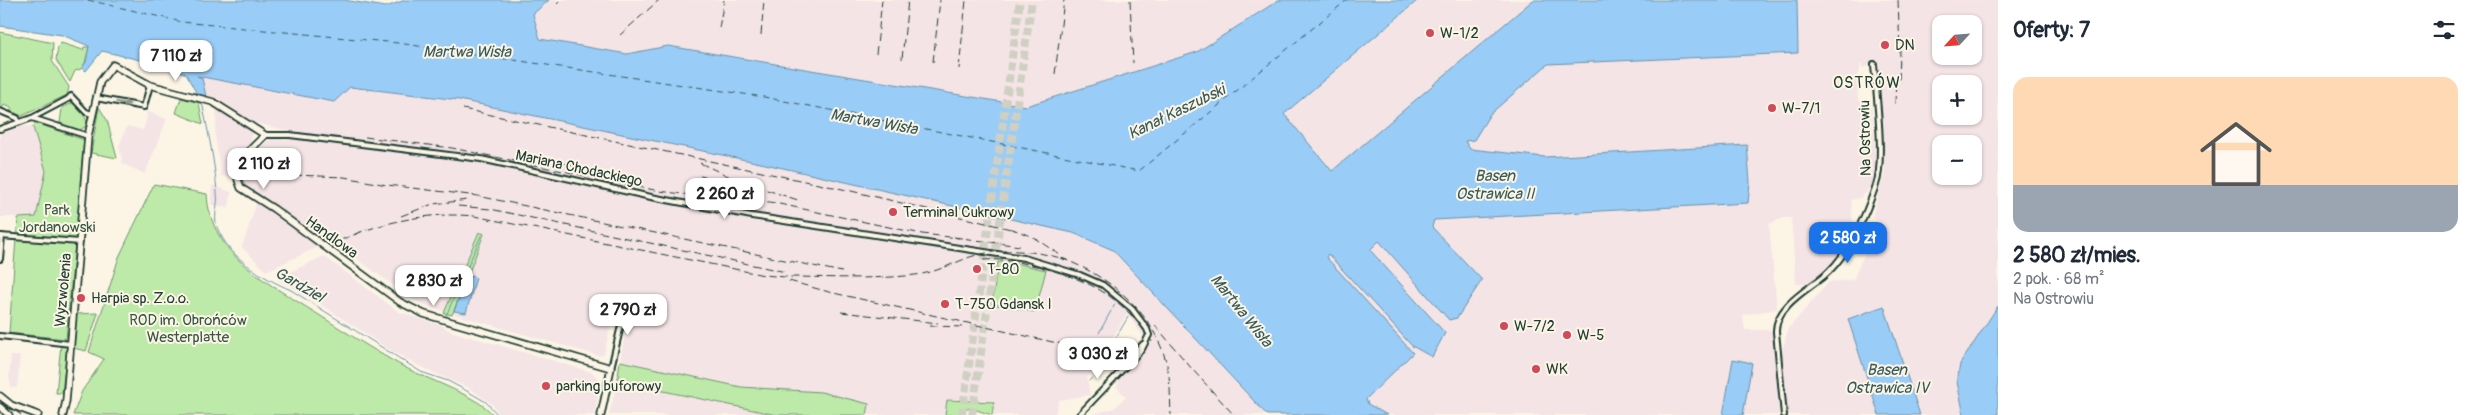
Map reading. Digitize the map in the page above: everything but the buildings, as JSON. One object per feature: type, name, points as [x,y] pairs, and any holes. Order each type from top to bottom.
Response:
[{"type":"street","name":"Na Ostrowiu","points":[[1784,415],[1776,332],[1777,321],[1797,298],[1829,271],[1842,257],[1880,176],[1874,64]]},
{"type":"street","name":"Wyzwolenia","points":[[63,415],[71,344],[88,136],[100,82],[113,65],[150,84]]},
{"type":"street","points":[[96,98],[144,107],[150,84],[207,100],[265,135]]},
{"type":"street","points":[[0,129],[32,118],[71,96],[86,112],[92,114]]},
{"type":"street","points":[[0,111],[17,118],[19,122]]},
{"type":"street","points":[[32,118],[88,136]]},
{"type":"street","name":"Handlowa","points":[[265,135],[243,157],[238,180],[240,185],[400,302],[415,311],[611,368]]},
{"type":"street","name":"Mariana Chodackiego","points":[[265,135],[290,135],[481,159],[752,216],[1024,258],[1080,275],[1109,289],[1128,305],[1144,325],[1149,335],[1145,343],[1079,415]]},
{"type":"street","points":[[0,259],[1,236],[80,242]]},
{"type":"street","points":[[601,415],[627,300]]},
{"type":"street","points":[[0,336],[71,344]]},
{"type":"street","points":[[0,396],[11,405],[38,415]]},
{"type":"street","points":[[0,407],[6,414],[11,405]]},
{"type":"shaded area","points":[[549,0],[1279,0],[1197,52],[1026,106],[668,46],[627,54],[540,39],[533,14]]},
{"type":"shaded area","points":[[1418,0],[1533,0],[1332,171],[1284,114]]},
{"type":"shaded area","points":[[1797,0],[1998,0],[1998,306],[1960,364],[1957,382],[1964,415],[1788,415],[1781,355],[1788,329],[1829,282],[1853,280],[1863,257],[1884,225],[1872,217],[1885,171],[1877,63],[1863,68],[1860,64],[1860,71],[1857,75],[1858,99],[1872,108],[1876,178],[1866,193],[1860,198],[1851,200],[1853,229],[1847,241],[1827,270],[1806,284],[1796,284],[1791,218],[1783,218],[1769,224],[1777,309],[1743,315],[1745,330],[1772,330],[1780,415],[1743,415],[1733,359],[1723,415],[1387,415],[1368,404],[1325,257],[1328,254],[1445,333],[1370,250],[1379,241],[1482,280],[1432,227],[1434,220],[1750,182],[1747,145],[1545,157],[1470,149],[1464,141],[1474,140],[1490,114],[1547,64],[1798,53]]},
{"type":"shaded area","points":[[196,75],[333,102],[350,87],[459,100],[765,164],[1073,233],[1113,250],[1267,415],[1092,415],[1114,408],[1126,397],[1116,386],[1119,383],[1116,380],[1132,362],[1127,356],[1143,336],[1127,314],[1087,379],[1090,395],[1059,400],[1055,415],[993,415],[995,402],[947,399],[944,415],[867,415],[869,404],[741,387],[620,361],[631,302],[617,298],[604,354],[600,356],[446,312],[417,302],[340,247],[326,242],[266,198],[244,186],[241,177],[244,162],[250,152],[272,139],[288,140],[290,131],[247,121],[219,99],[206,96],[203,82]]},
{"type":"shaded area","points":[[217,107],[251,131],[251,143],[240,157],[235,172],[227,177],[221,176],[215,134]]},
{"type":"shaded area","points":[[146,111],[167,119],[145,174],[123,164],[119,146],[127,126],[143,130],[147,117]]},
{"type":"shaded area","points":[[22,126],[33,127],[46,171],[36,217],[0,217],[0,134]]},
{"type":"shaded area","points":[[212,185],[231,192],[229,207],[211,205]]},
{"type":"shaded area","points":[[257,202],[318,247],[266,271],[242,247]]},
{"type":"shaded area","points":[[324,256],[399,312],[443,326],[450,331],[592,372],[601,382],[594,415],[500,415],[492,404],[469,388],[427,370],[390,350],[302,292],[279,280],[279,277]]},
{"type":"shaded area","points":[[11,356],[20,356],[17,388],[11,387],[9,376]]},
{"type":"shaded area","points":[[621,382],[777,415],[609,415],[617,384]]},
{"type":"green space","points":[[0,32],[53,43],[52,61],[69,87],[67,95],[22,116],[10,111],[12,108],[4,105],[0,108]]},
{"type":"green space","points":[[61,43],[83,50],[84,47],[89,47],[85,63],[81,69],[75,71],[70,82],[56,60],[58,47]]},
{"type":"green space","points":[[181,98],[199,103],[203,124],[176,113]]},
{"type":"green space","points":[[74,102],[81,108],[87,122],[85,127],[78,131],[60,123],[62,108]]},
{"type":"green space","points":[[99,107],[107,120],[117,158],[91,153]]},
{"type":"green space","name":"Park Jordanowski","points":[[36,123],[84,140],[76,240],[17,235],[18,218],[36,217],[46,171],[33,127]]},
{"type":"green space","name":"ROD im. Obrońców Westerplatte","points":[[154,184],[207,194],[211,216],[219,235],[231,252],[263,280],[375,351],[410,370],[467,396],[478,402],[493,415],[73,415],[82,391],[104,359],[89,352],[119,257]]},
{"type":"green space","points":[[479,232],[484,234],[452,315],[444,313]]},
{"type":"green space","points":[[16,238],[75,243],[66,339],[9,333]]},
{"type":"green space","points":[[998,262],[1010,262],[1046,270],[1035,312],[992,304]]},
{"type":"green space","points":[[98,313],[86,351],[73,348],[76,314]]},
{"type":"green space","points":[[61,344],[67,347],[62,393],[56,393]]},
{"type":"green space","points":[[620,361],[741,387],[821,392],[869,404],[867,415],[777,415],[621,382],[617,384]]},
{"type":"green space","points":[[947,400],[994,402],[992,415],[970,408],[965,410],[962,415],[945,415]]},
{"type":"water","points":[[0,0],[344,0],[386,7],[405,0],[549,0],[533,14],[540,39],[627,54],[668,46],[1026,106],[1197,52],[1279,0],[1418,0],[1284,114],[1332,171],[1533,0],[1797,0],[1798,53],[1548,64],[1490,114],[1474,140],[1465,141],[1470,149],[1545,157],[1747,145],[1750,182],[1748,203],[1434,220],[1432,227],[1482,280],[1457,318],[1449,320],[1379,241],[1370,250],[1445,333],[1432,357],[1412,346],[1328,254],[1326,257],[1413,353],[1366,399],[1368,404],[1387,415],[1267,415],[1113,250],[1073,233],[765,164],[459,100],[350,87],[334,102],[197,76],[202,78],[206,96],[197,94],[186,74],[169,67],[102,51],[86,71],[82,68],[86,62],[89,46],[62,35],[0,26]]},
{"type":"water","points":[[472,276],[476,278],[466,313],[454,311],[467,279]]},
{"type":"water","name":"Basen Ostrawica IV","points":[[1884,306],[1920,415],[1879,415],[1848,319]]},
{"type":"water","points":[[1998,306],[1998,415],[1964,415],[1957,382],[1960,364]]},
{"type":"water","points":[[1733,359],[1752,363],[1743,415],[1723,415]]},
{"type":"waterway","name":"Gardziel","points":[[202,102],[216,181],[216,223],[222,238],[238,257],[258,273],[291,290],[421,372],[448,381],[486,402],[498,415]]},
{"type":"waterway","points":[[446,316],[481,236]]},
{"type":"waterway","points":[[1113,308],[1115,304]]},
{"type":"waterway","points":[[1099,333],[1111,311]]},
{"type":"waterway","points":[[1111,346],[1128,317]]},
{"type":"waterway","points":[[1093,344],[1096,339]]},
{"type":"waterway","points":[[1094,374],[1108,350]]},
{"type":"waterway","points":[[1089,381],[1092,378]]},
{"type":"ferry route","points":[[88,0],[182,22],[398,43],[764,97],[1139,171],[1347,0]]},
{"type":"tunnel","points":[[962,415],[1020,0]]},
{"type":"tunnel","points":[[972,415],[1032,0]]},
{"type":"tram line","points":[[0,400],[21,415]]},
{"type":"railway","points":[[557,4],[561,0]]},
{"type":"railway","points":[[620,35],[659,0]]},
{"type":"railway","points":[[719,28],[724,0]]},
{"type":"railway","points":[[761,35],[764,0]]},
{"type":"railway","points":[[876,54],[882,0]]},
{"type":"railway","points":[[902,59],[908,0]]},
{"type":"railway","points":[[933,62],[940,0]]},
{"type":"railway","points":[[959,69],[966,0]]},
{"type":"railway","points":[[1055,74],[1064,0]]},
{"type":"railway","points":[[1130,0],[1133,63]]},
{"type":"railway","points":[[1898,0],[1899,82]]},
{"type":"railway","points":[[1895,104],[1896,76]]},
{"type":"railway","points":[[463,109],[847,190],[1015,230]]},
{"type":"railway","points":[[365,137],[452,148],[659,191],[729,200],[770,202],[922,234],[959,238]]},
{"type":"railway","points":[[548,159],[577,167]]},
{"type":"railway","points":[[700,163],[739,181],[801,201]]},
{"type":"railway","points":[[294,175],[344,177],[387,185],[478,196],[842,272]]},
{"type":"railway","points":[[700,176],[732,183]]},
{"type":"railway","points":[[401,216],[433,204],[468,200]]},
{"type":"railway","points":[[458,206],[490,209],[786,272]]},
{"type":"railway","points":[[355,234],[413,218],[443,215],[474,216],[764,275],[785,277],[899,277],[922,274],[982,254],[1006,251],[1031,252],[1067,260]]},
{"type":"railway","points":[[1010,228],[1033,237],[1060,255]]},
{"type":"railway","points":[[331,244],[361,232]]},
{"type":"railway","points":[[954,237],[1020,246]]},
{"type":"railway","points":[[1061,258],[1097,275],[1113,286],[1141,313],[1161,346],[1167,365],[1171,415]]},
{"type":"railway","points":[[983,260],[1006,260],[1036,266],[1078,279],[1106,294],[1118,303],[1130,314],[1152,342]]},
{"type":"railway","points":[[789,281],[829,292],[1102,353]]},
{"type":"railway","points":[[841,312],[938,323]]},
{"type":"railway","points":[[1155,325],[1234,415]]},
{"type":"railway","points":[[930,326],[965,327]]},
{"type":"place","name":"W-1/2","points":[[1430,33]]},
{"type":"place","name":"DN","points":[[1885,45]]},
{"type":"place","name":"W-7/1","points":[[1772,108]]},
{"type":"place","name":"Terminal Cukrowy","points":[[893,212]]},
{"type":"place","name":"T-80","points":[[977,269]]},
{"type":"place","name":"Harpia sp. Z.o.o.","points":[[81,298]]},
{"type":"place","name":"T-750 Gdansk I","points":[[945,304]]},
{"type":"place","name":"W-7/2","points":[[1504,326]]},
{"type":"place","name":"W-5","points":[[1567,335]]},
{"type":"place","name":"WK","points":[[1536,369]]},
{"type":"place","name":"parking buforowy","points":[[546,386]]},
{"type":"district","name":"OSTRÓW","points":[[1867,82]]},
{"type":"water label","name":"Martwa Wisła","points":[[467,51]]},
{"type":"water label","name":"Kanał Kaszubski","points":[[1176,111]]},
{"type":"water label","name":"Martwa Wisła","points":[[874,121]]},
{"type":"water label","name":"Basen Ostrawica II","points":[[1495,184]]},
{"type":"water label","name":"Martwa Wisła","points":[[1242,310]]}]
